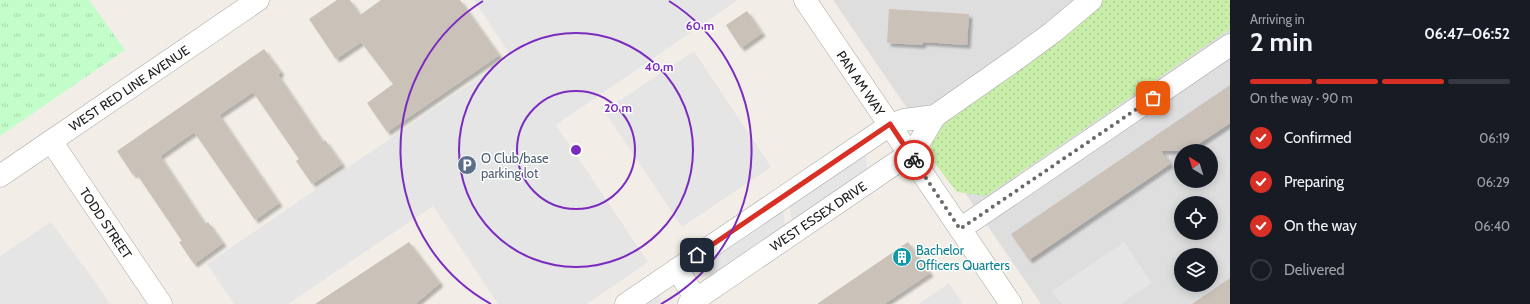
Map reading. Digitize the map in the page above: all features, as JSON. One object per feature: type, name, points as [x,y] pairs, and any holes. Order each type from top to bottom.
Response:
[{"type":"street","name":"WEST RED LINE AVENUE","points":[[0,176],[258,0]]},
{"type":"street","name":"PAN AM WAY","points":[[805,0],[1012,304]]},
{"type":"street","name":"WEST ESSEX DRIVE","points":[[693,302],[909,154],[919,143],[935,116],[1030,49],[1091,0]]},
{"type":"street","points":[[960,229],[1230,45]]},
{"type":"street","name":"WEST ESSEX DRIVE","points":[[626,304],[890,124],[904,120],[935,116]]},
{"type":"street","name":"TODD STREET","points":[[50,141],[161,304]]},
{"type":"street","points":[[677,269],[693,302]]},
{"type":"shaded area","name":"O Club/base parking lot","points":[[474,0],[738,0],[556,125],[648,262],[587,304],[498,304],[433,206],[288,304],[234,304],[207,264],[511,56]]},
{"type":"shaded area","points":[[833,0],[1230,0],[1230,304],[1041,304]]},
{"type":"shaded area","points":[[694,51],[771,167],[682,227],[604,111]]},
{"type":"shaded area","points":[[866,149],[867,171],[792,222],[789,201]]},
{"type":"shaded area","points":[[783,206],[785,227],[710,277],[708,257]]},
{"type":"shaded area","points":[[51,222],[110,304],[0,304],[0,256]]},
{"type":"shaded area","points":[[1124,242],[1152,283],[1121,304],[1062,304],[1052,291]]},
{"type":"shaded area","points":[[949,283],[963,304],[919,304]]},
{"type":"shaded area","points":[[659,290],[661,304],[639,304]]},
{"type":"green space","points":[[0,0],[89,0],[125,50],[0,136]]},
{"type":"green space","points":[[1103,0],[1230,0],[1230,29],[986,196],[957,192],[933,161],[930,151],[935,131],[1092,11]]},
{"type":"building","points":[[337,0],[350,0],[360,15],[381,0],[460,0],[499,55],[387,132],[367,103],[393,84],[361,42],[336,59],[309,19]]},
{"type":"building","points":[[889,9],[969,14],[967,45],[923,42],[922,45],[887,43]]},
{"type":"building","points":[[747,11],[762,33],[741,48],[726,25]]},
{"type":"building","points":[[264,49],[281,72],[278,75],[323,142],[325,140],[342,164],[312,184],[296,161],[299,159],[253,92],[219,115],[279,203],[255,220],[194,132],[160,156],[205,224],[208,222],[223,243],[194,264],[179,242],[182,241],[136,173],[133,175],[117,151]]},
{"type":"building","points":[[1230,85],[1230,123],[1198,144],[1174,144],[1174,151],[1161,151],[1170,164],[1029,260],[1011,234]]},
{"type":"building","points":[[409,242],[440,283],[415,304],[315,304]]},
{"type":"building","name":"Bachelor Officers Quarters","points":[[908,242],[930,273],[884,304],[817,304]]},
{"type":"building","points":[[1230,278],[1230,304],[1192,304],[1210,292],[1218,292],[1218,286]]},
{"type":"way so far","points":[[914,160],[960,229],[1153,98]]},
{"type":"place","name":"O Club/base parking lot","points":[[467,165]]},
{"type":"place","name":"Bachelor Officers Quarters","points":[[902,257]]},
{"type":"route","points":[[697,255],[890,124],[914,160]]}]
